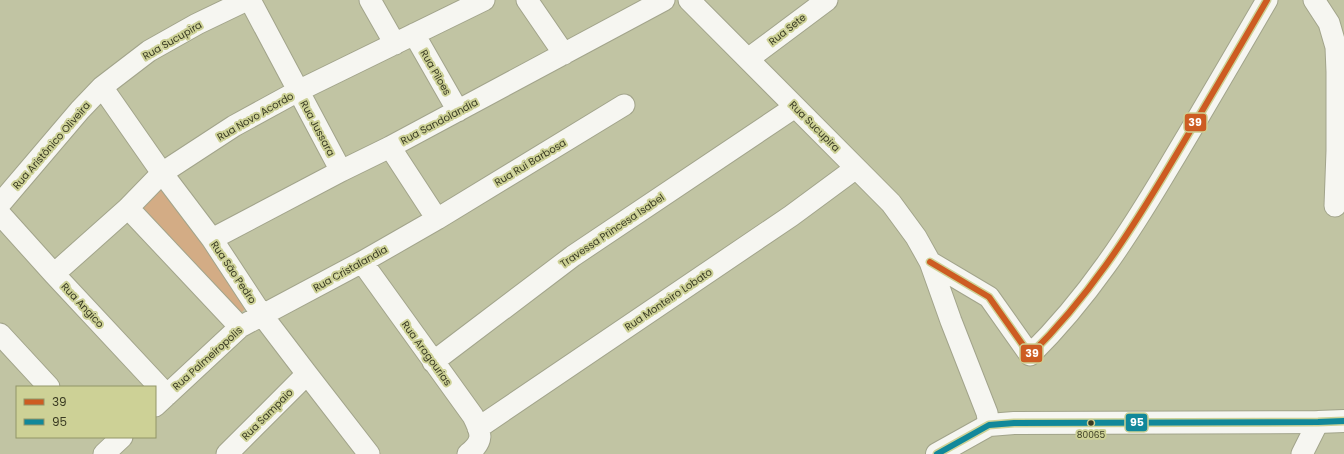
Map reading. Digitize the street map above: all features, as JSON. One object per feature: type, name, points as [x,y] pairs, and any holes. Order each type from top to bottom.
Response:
[{"type":"street","name":"Rua Sucupira","points":[[102,87],[149,51],[197,24],[249,0]]},
{"type":"street","name":"Rua Jussara","points":[[249,0],[341,171]]},
{"type":"street","points":[[370,0],[395,44]]},
{"type":"street","name":"Rua Novo Acordo","points":[[54,274],[128,208],[162,173],[234,126],[298,91],[482,0]]},
{"type":"street","points":[[527,0],[564,54]]},
{"type":"street","name":"Rua Sandolandia","points":[[212,240],[341,171],[390,147],[664,0]]},
{"type":"street","name":"Rua Sucupira","points":[[688,0],[891,202],[916,237],[930,262],[987,413],[989,425]]},
{"type":"street","name":"Rua Sete","points":[[748,59],[827,0]]},
{"type":"street","points":[[930,262],[989,297],[1030,355],[1068,315],[1100,276],[1150,200],[1215,92],[1267,0]]},
{"type":"street","points":[[1314,0],[1329,23],[1336,47],[1337,151],[1335,206]]},
{"type":"street","name":"Rua Piloes","points":[[414,34],[458,110]]},
{"type":"street","name":"Rua São Pedro","points":[[102,87],[162,173],[212,240],[262,315],[361,451]]},
{"type":"street","name":"Rua Aristônico Oliveira","points":[[0,204],[80,110],[102,87]]},
{"type":"street","name":"Rua Rui Barbosa","points":[[437,219],[624,105]]},
{"type":"street","name":"Travessa Princesa Isabel","points":[[433,362],[573,256],[795,107]]},
{"type":"street","points":[[390,147],[437,219]]},
{"type":"street","name":"Rua Monteiro Lobato","points":[[474,443],[856,168]]},
{"type":"street","points":[[128,208],[240,326]]},
{"type":"street","name":"Rua Angico","points":[[0,214],[54,274],[149,386]]},
{"type":"street","name":"Rua Cristalandia","points":[[262,315],[362,262],[437,219]]},
{"type":"street","name":"Rua Aragourias","points":[[362,262],[473,416],[474,443]]},
{"type":"street","name":"Rua Palmeiropolis","points":[[161,400],[240,326],[262,315]]},
{"type":"street","points":[[0,334],[48,386]]},
{"type":"street","name":"Rua Sampaio","points":[[227,454],[306,374]]},
{"type":"street","points":[[937,454],[989,425],[1014,423],[1344,421]]},
{"type":"street","points":[[1302,454],[1318,422]]},
{"type":"shaded area","points":[[163,183],[251,303],[239,315],[138,206]]},
{"type":"transit line","name":"39","points":[[930,262],[989,297],[1030,355],[1071,311],[1123,240],[1170,165],[1267,0]]},
{"type":"transit line","name":"95","points":[[937,454],[989,425],[1014,423],[1344,421]]},
{"type":"place","name":"80065","points":[[1091,423]]}]
